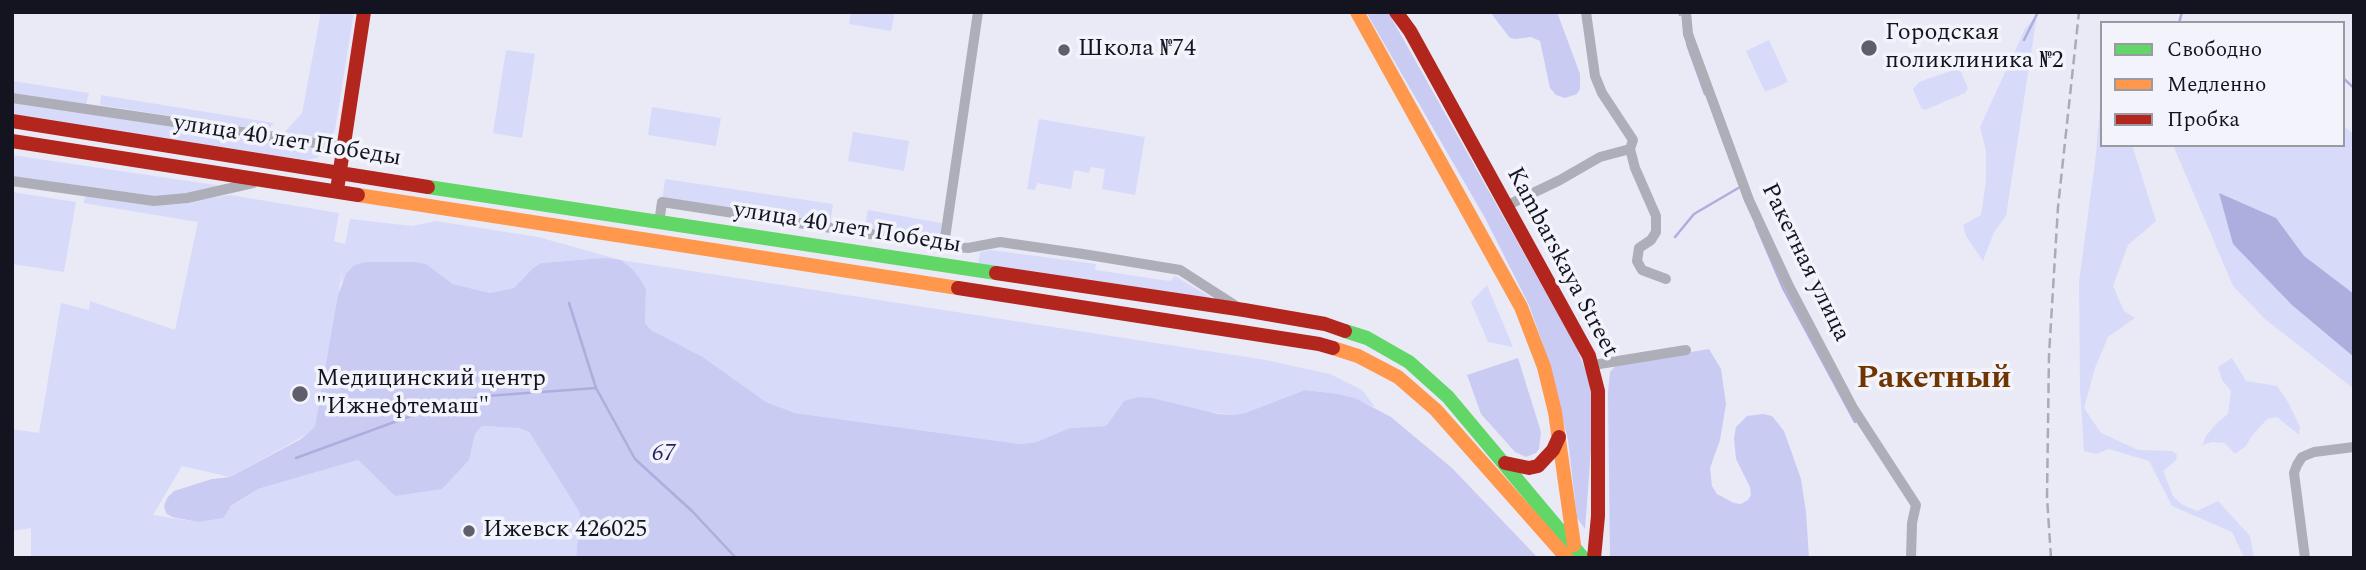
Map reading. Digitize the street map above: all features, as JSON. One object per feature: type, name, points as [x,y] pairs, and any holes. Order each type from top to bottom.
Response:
[{"type":"main road","points":[[337,190],[364,12]]},
{"type":"main road","points":[[1357,12],[1521,307],[1544,367],[1559,437],[1575,555]]},
{"type":"main road","name":"Kambarskaya Street","points":[[1396,12],[1410,31],[1592,365],[1598,391],[1598,516],[1594,558]]},
{"type":"main road","name":"улица 40 лет Победы","points":[[12,121],[877,257],[1325,324],[1367,338],[1409,362],[1448,397],[1505,463],[1555,533]]},
{"type":"main road","name":"улица 40 лет Победы","points":[[12,141],[1319,344],[1358,356],[1398,377],[1436,410],[1575,555]]},
{"type":"main road","points":[[1505,463],[1529,468],[1538,466],[1553,450],[1559,437]]},
{"type":"street","points":[[944,245],[978,12]]},
{"type":"street","points":[[1586,12],[1595,76],[1602,93],[1633,140],[1630,149],[1635,168],[1656,216],[1657,224],[1651,240],[1639,248],[1637,261],[1642,270],[1667,279]]},
{"type":"street","name":"Ракетная улица","points":[[1686,12],[1688,34],[1749,200],[1789,286],[1853,408],[1916,505],[1912,523],[1911,558]]},
{"type":"street","name":"улица 40 лет Победы","points":[[12,98],[343,146]]},
{"type":"street","points":[[1506,206],[1600,157],[1630,149]]},
{"type":"street","name":"улица 40 лет Победы","points":[[12,181],[154,201],[187,198],[271,180]]},
{"type":"street","points":[[659,223],[662,202],[968,248],[1000,242],[1181,270],[1244,310]]},
{"type":"street","points":[[877,257],[880,235]]},
{"type":"street","points":[[1592,365],[1686,350]]},
{"type":"street","points":[[2305,558],[2294,473],[2297,465],[2302,457],[2314,452],[2354,447]]},
{"type":"shaded area","points":[[321,12],[354,12],[335,130],[328,139],[284,133],[302,113]]},
{"type":"shaded area","points":[[851,12],[895,12],[891,31],[849,24]]},
{"type":"shaded area","points":[[2037,15],[2006,216],[1994,232],[1983,261],[1966,236],[1963,225],[1981,215],[1986,181],[1986,151],[1980,127],[2025,29]]},
{"type":"shaded area","points":[[1769,40],[1788,82],[1765,92],[1746,51]]},
{"type":"shaded area","points":[[506,50],[535,54],[522,138],[493,133]]},
{"type":"shaded area","points":[[1956,69],[1961,72],[1968,88],[1965,93],[1925,110],[1921,108],[1913,89],[1919,82]]},
{"type":"shaded area","points":[[13,81],[89,93],[86,104],[12,93]]},
{"type":"shaded area","points":[[101,95],[274,123],[267,131],[100,105]]},
{"type":"shaded area","points":[[12,103],[326,149],[317,158],[306,160],[12,115]]},
{"type":"shaded area","points":[[2100,106],[2100,147],[2133,147],[2156,221],[2128,245],[2113,286],[2124,311],[2135,318],[2108,337],[2095,368],[2084,408],[2101,433],[2138,450],[2172,451],[2177,455],[2176,460],[2163,471],[2173,496],[2181,504],[2197,511],[2218,501],[2250,536],[2254,558],[2244,558],[2232,532],[2172,506],[2149,461],[2109,449],[2096,454],[2084,451],[2080,387],[2079,282]]},
{"type":"shaded area","points":[[652,107],[721,118],[716,146],[648,135]]},
{"type":"shaded area","points":[[1039,119],[1145,137],[1135,195],[1102,189],[1105,169],[1091,167],[1089,173],[1074,170],[1071,189],[1037,183],[1035,190],[1027,189]]},
{"type":"shaded area","points":[[2345,127],[2354,135],[2354,389],[2265,319],[2233,286],[2174,147],[2345,147]]},
{"type":"shaded area","points":[[853,132],[909,141],[904,171],[848,161]]},
{"type":"shaded area","points":[[12,155],[229,187],[154,201],[12,181]]},
{"type":"shaded area","points":[[665,179],[833,204],[830,227],[662,202]]},
{"type":"shaded area","points":[[12,192],[76,202],[64,272],[12,264]]},
{"type":"shaded area","points":[[2219,193],[2276,218],[2304,256],[2354,294],[2354,357],[2292,305],[2233,244]]},
{"type":"shaded area","points":[[230,195],[339,213],[334,241],[345,244],[350,219],[412,226],[436,221],[538,237],[621,260],[1266,360],[1330,374],[1362,390],[1375,407],[1339,394],[1305,390],[1233,415],[1124,401],[1106,426],[1070,428],[1036,442],[1020,444],[795,413],[766,402],[703,357],[651,330],[645,323],[646,289],[602,258],[541,263],[514,288],[490,293],[453,284],[426,264],[365,262],[354,265],[341,283],[342,271],[318,428],[230,477],[182,466],[153,515],[198,522],[231,507],[258,489],[358,460],[395,496],[469,460],[475,434],[482,426],[519,428],[529,432],[580,513],[576,558],[31,558],[31,528],[12,531],[12,429],[39,433],[61,303],[89,310],[90,301],[175,330],[198,222],[83,203],[86,196],[155,205]]},
{"type":"shaded area","points":[[868,210],[947,224],[944,245],[864,232]]},
{"type":"shaded area","points":[[991,250],[1096,264],[1095,270],[1170,281],[1175,276],[1215,300],[978,264],[980,252]]},
{"type":"shaded area","points":[[1487,285],[1513,347],[1488,342],[1471,302]]},
{"type":"shaded area","points":[[2232,358],[2246,381],[2277,386],[2300,427],[2299,435],[2277,417],[2267,419],[2246,446],[2235,454],[2225,443],[2212,442],[2202,445],[2206,436],[2228,414],[2231,391],[2222,380],[2218,367]]},
{"type":"green space","points":[[1366,12],[1388,12],[1576,346],[1591,384],[1593,423],[1585,529],[1577,518],[1568,440],[1549,362],[1529,305],[1485,218]]},
{"type":"green space","points":[[1490,12],[1557,12],[1580,74],[1580,89],[1577,94],[1565,98],[1556,95],[1550,88],[1540,41],[1531,37],[1510,38]]},
{"type":"green space","name":"67","points":[[602,258],[621,260],[640,279],[646,289],[645,323],[651,330],[703,357],[766,402],[795,413],[1020,444],[1036,442],[1070,428],[1106,426],[1124,401],[1139,397],[1233,415],[1305,390],[1357,399],[1391,417],[1452,468],[1538,558],[576,558],[580,513],[529,432],[519,428],[482,426],[475,434],[469,460],[442,489],[395,496],[358,460],[258,489],[231,506],[223,518],[198,522],[172,517],[166,513],[164,506],[174,491],[212,479],[230,477],[301,439],[315,427],[338,295],[346,274],[354,265],[365,262],[426,264],[453,284],[490,293],[514,288],[541,263]]},
{"type":"green space","points":[[1709,349],[1721,369],[1726,404],[1720,440],[1710,468],[1712,486],[1717,494],[1734,503],[1741,504],[1748,500],[1751,495],[1750,487],[1736,459],[1736,427],[1747,416],[1772,416],[1784,431],[1801,479],[1809,558],[1610,558],[1610,372],[1617,364]]},
{"type":"green space","points":[[1518,358],[1541,432],[1539,449],[1526,457],[1515,452],[1481,414],[1467,375]]},
{"type":"waterway","points":[[2024,40],[2038,12]]},
{"type":"waterway","points":[[2180,21],[2182,12]]},
{"type":"waterway","points":[[1687,44],[1705,94]]},
{"type":"waterway","points":[[2345,80],[2354,88]]},
{"type":"waterway","points":[[1675,237],[1694,214],[1740,187]]},
{"type":"waterway","points":[[1756,225],[1783,288],[1855,422]]},
{"type":"waterway","points":[[569,303],[596,388],[635,459],[692,511],[736,558]]},
{"type":"waterway","points":[[296,458],[430,409],[486,396],[596,388]]},
{"type":"railway","points":[[2051,558],[2047,497],[2049,355],[2058,207],[2079,12]]},
{"type":"traffic: fast","points":[[428,187],[996,273]]},
{"type":"traffic: fast","points":[[1345,331],[1367,338],[1409,362],[1448,397],[1583,558]]},
{"type":"traffic: slow","points":[[1357,12],[1521,307],[1544,367],[1555,412],[1574,545]]},
{"type":"traffic: slow","points":[[358,195],[958,288]]},
{"type":"traffic: slow","points":[[1333,348],[1358,356],[1398,377],[1436,410],[1567,558]]},
{"type":"traffic: jam","points":[[337,190],[364,12]]},
{"type":"traffic: jam","points":[[1396,12],[1410,31],[1589,356],[1598,391],[1598,516],[1594,558]]},
{"type":"traffic: jam","points":[[12,121],[428,187]]},
{"type":"traffic: jam","points":[[12,141],[358,195]]},
{"type":"traffic: jam","points":[[996,273],[1244,310],[1325,324],[1345,331]]},
{"type":"traffic: jam","points":[[958,288],[1333,348]]},
{"type":"traffic: jam","points":[[1505,463],[1529,468],[1538,466],[1553,450],[1559,437]]},
{"type":"place","name":"Городская поликлиника №2","points":[[1869,48]]},
{"type":"place","name":"Школа №74","points":[[1064,50]]},
{"type":"place","name":"Медицинский центр \"Ижнефтемаш\"","points":[[300,394]]},
{"type":"place","name":"Ижевск 426025","points":[[469,531]]},
{"type":"district","name":"Ракетный","points":[[1934,381]]}]
